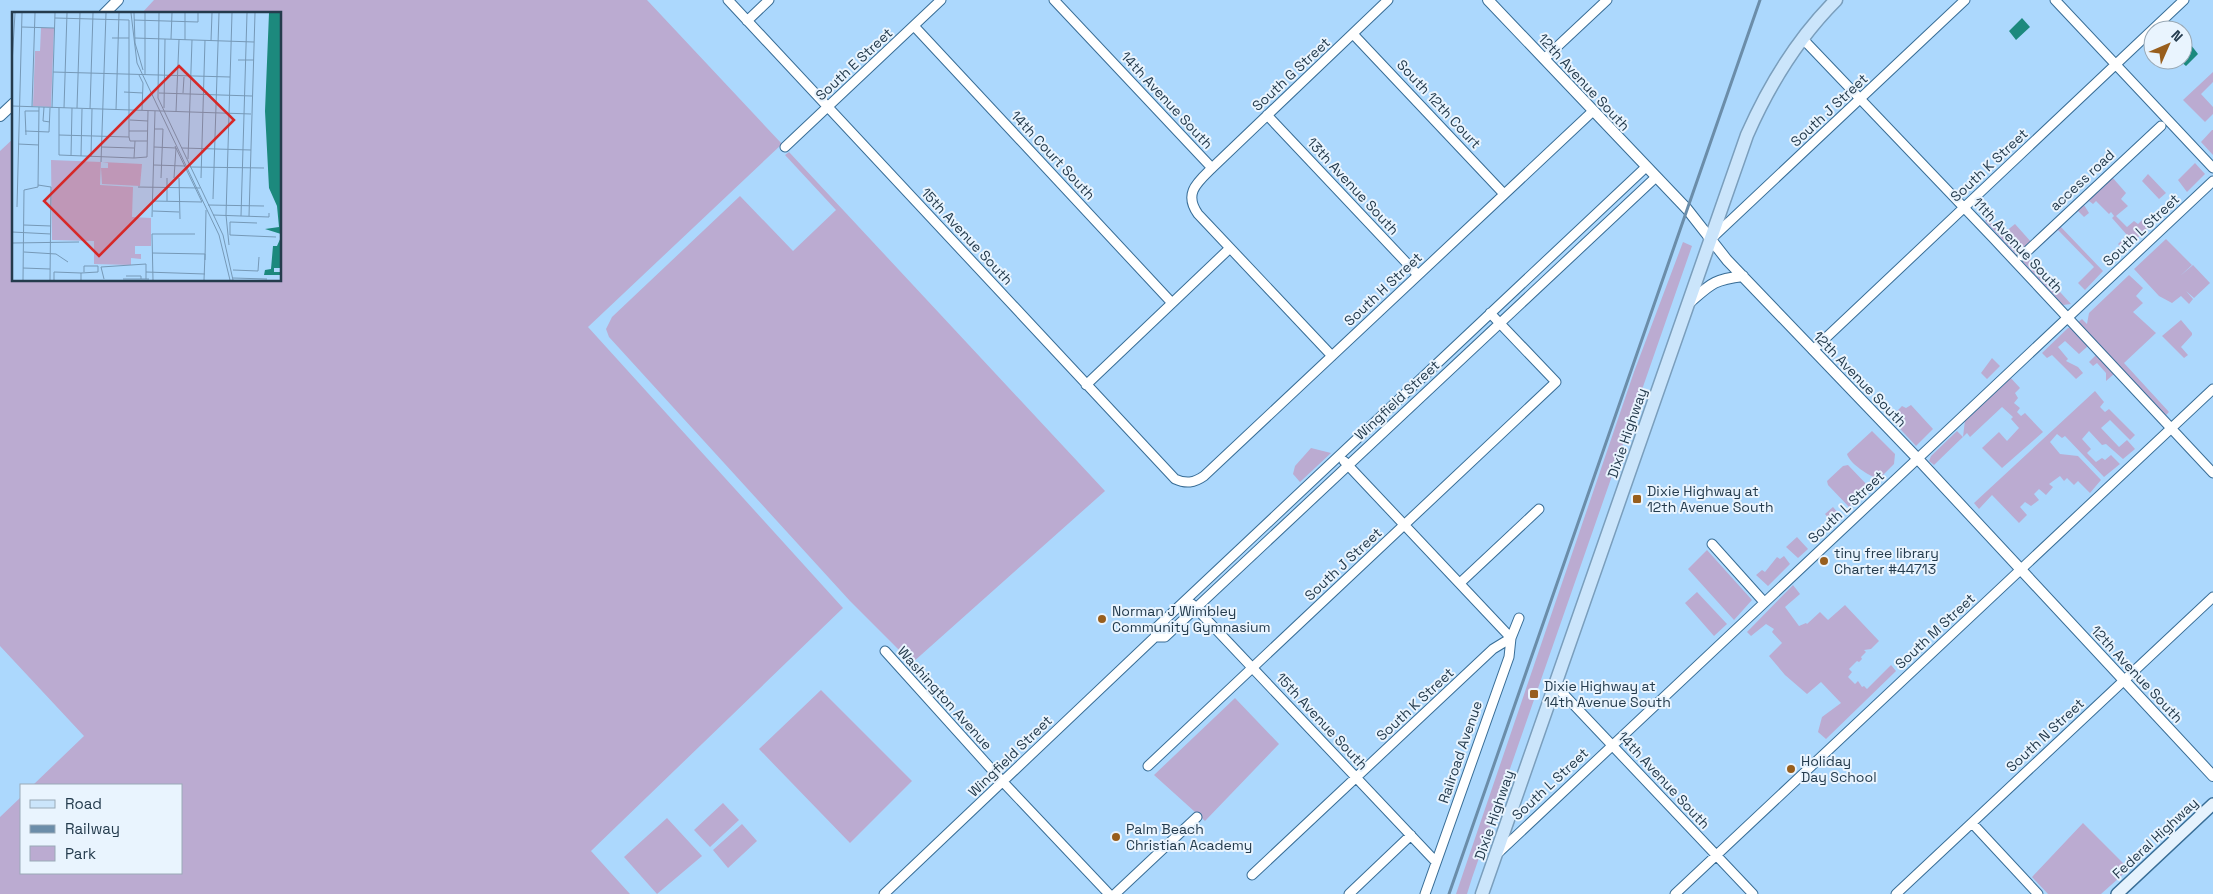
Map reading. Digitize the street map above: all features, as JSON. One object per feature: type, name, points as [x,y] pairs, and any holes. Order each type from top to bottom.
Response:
[{"type":"main road","name":"Dixie Highway","points":[[1482,894],[1688,304],[1756,116],[1771,86],[1802,38],[1836,0]]},
{"type":"main road","name":"Federal Highway","points":[[2117,894],[2213,804]]},
{"type":"street","points":[[106,12],[118,0]]},
{"type":"street","name":"15th Avenue South","points":[[728,0],[1086,385],[1176,479],[1190,483]]},
{"type":"street","points":[[747,21],[769,0]]},
{"type":"street","name":"South E Street","points":[[785,147],[941,0]]},
{"type":"street","name":"14th Avenue South","points":[[1054,0],[1212,168],[1195,186],[1191,200],[1198,214],[1332,356]]},
{"type":"street","name":"South G Street","points":[[1212,168],[1388,0]]},
{"type":"street","name":"12th Avenue South","points":[[1488,0],[1687,209],[1743,276],[1918,459],[2213,776]]},
{"type":"street","points":[[1544,59],[1607,0]]},
{"type":"street","name":"South J Street","points":[[1711,239],[1965,0]]},
{"type":"street","points":[[2055,0],[2213,168]]},
{"type":"street","name":"South K Street","points":[[1813,350],[2184,0]]},
{"type":"street","name":"14th Court South","points":[[914,26],[1172,303]]},
{"type":"street","name":"South 12th Court","points":[[1354,34],[1504,194]]},
{"type":"street","name":"11th Avenue South","points":[[1802,38],[1964,207],[2213,473]]},
{"type":"street","points":[[0,116],[12,105]]},
{"type":"street","name":"South H Street","points":[[1190,483],[1204,476],[1592,111]]},
{"type":"street","name":"13th Avenue South","points":[[1268,115],[1418,275]]},
{"type":"street","name":"access road","points":[[2022,256],[2161,126]]},
{"type":"street","name":"Wingfield Street","points":[[889,892],[1155,637],[1157,627],[1187,598],[1646,166]]},
{"type":"street","name":"Wingfield Street","points":[[1155,637],[1165,637],[1656,177]]},
{"type":"street","name":"South L Street","points":[[1497,854],[2213,181]]},
{"type":"street","points":[[1086,385],[1230,248]]},
{"type":"street","points":[[1688,304],[1710,285],[1721,279],[1743,276]]},
{"type":"street","points":[[1490,313],[1500,323]]},
{"type":"street","name":"South J Street","points":[[1148,766],[1556,382],[1500,323]]},
{"type":"street","points":[[1452,349],[1461,360]]},
{"type":"street","name":"South M Street","points":[[1675,894],[2213,389]]},
{"type":"street","points":[[1339,456],[1511,638]]},
{"type":"street","points":[[1460,583],[1539,509]]},
{"type":"street","points":[[1712,544],[1764,602]]},
{"type":"street","name":"South N Street","points":[[1896,894],[2213,597]]},
{"type":"street","name":"15th Avenue South","points":[[1187,598],[1436,862]]},
{"type":"street","name":"Railroad Avenue","points":[[1425,894],[1509,657],[1511,638],[1520,618]]},
{"type":"street","name":"South K Street","points":[[1252,875],[1494,649],[1511,638]]},
{"type":"street","name":"Washington Avenue","points":[[885,651],[1003,782],[1109,894]]},
{"type":"street","name":"14th Avenue South","points":[[1555,685],[1753,894]]},
{"type":"street","points":[[1115,894],[1197,817]]},
{"type":"street","points":[[1972,823],[2038,894]]},
{"type":"street","points":[[1349,894],[1411,835]]},
{"type":"green space","points":[[154,0],[647,0],[782,144],[588,327],[843,608],[591,851],[630,894],[0,894],[0,817],[20,798],[20,874],[182,874],[182,784],[34,784],[84,736],[0,646],[0,151],[12,140],[12,281],[281,281],[281,12],[143,12]]},
{"type":"green space","points":[[2213,72],[2213,82],[2201,94],[2213,107],[2213,114],[2205,122],[2183,100]]},
{"type":"green space","points":[[2213,130],[2213,155],[2201,142]]},
{"type":"green space","points":[[2143,140],[2148,145],[2112,177],[2126,193],[2121,199],[2128,206],[2116,216],[2127,227],[2134,221],[2138,224],[2143,219],[2148,228],[2124,251],[2118,244],[2127,235],[2112,218],[2114,216],[2111,212],[2109,214],[2096,201],[2093,204],[2089,201],[2084,205],[2089,213],[2084,217],[2076,209],[2059,225],[2103,271],[2085,290],[2078,283],[2094,267],[2058,230],[2028,257],[2071,304],[2063,305],[1985,221],[1992,213],[1995,217],[1991,222],[1993,224],[1995,222],[2005,232],[2015,224],[2032,243]]},
{"type":"green space","points":[[789,152],[1105,491],[912,663],[850,601],[609,337],[606,329],[612,317],[740,196],[793,251],[836,210],[785,155]]},
{"type":"green space","points":[[2195,163],[2205,174],[2187,192],[2178,180]]},
{"type":"green space","points":[[2148,174],[2166,193],[2159,199],[2142,181]]},
{"type":"green space","points":[[2166,239],[2192,265],[2180,276],[2193,265],[2210,283],[2194,298],[2186,291],[2193,299],[2189,304],[2181,296],[2172,303],[2159,296],[2134,269]]},
{"type":"green space","points":[[1683,242],[1692,246],[1467,894],[1456,894],[1634,372]]},
{"type":"green space","points":[[2129,275],[2143,288],[2136,296],[2143,303],[2133,312],[2156,333],[2124,363],[2169,412],[2166,415],[2077,323],[2082,319],[2087,324],[2089,313]]},
{"type":"green space","points":[[2181,320],[2192,333],[2181,347],[2188,355],[2184,358],[2162,336]]},
{"type":"green space","points":[[2068,328],[2072,328],[2088,346],[2079,354],[2065,341],[2058,347],[2068,359],[2066,361],[2078,367],[2083,373],[2076,379],[2052,355],[2047,358],[2042,353]]},
{"type":"green space","points":[[2097,354],[2114,374],[2106,381],[2106,373],[2097,363],[2093,366],[2089,362]]},
{"type":"green space","points":[[1992,358],[2000,366],[1987,379],[1981,373]]},
{"type":"green space","points":[[2009,376],[2020,388],[2015,393],[2018,398],[2014,403],[2020,408],[2017,412],[2021,416],[2025,413],[2043,432],[2002,468],[1982,448],[1999,432],[2007,441],[2019,428],[2011,419],[2013,417],[2002,407],[1970,437],[1967,433],[1963,437],[1965,420]]},
{"type":"green space","points":[[2095,391],[2104,402],[2100,407],[2105,412],[2109,409],[2135,435],[2130,440],[2110,420],[2101,428],[2119,447],[2127,440],[2135,449],[2123,459],[2106,444],[2102,445],[2089,431],[2082,439],[2091,449],[2087,453],[2096,462],[2102,458],[2105,460],[2111,455],[2120,464],[2104,477],[2065,436],[2062,438],[2057,434],[2050,442],[2060,454],[2078,456],[2101,480],[2090,493],[2078,481],[2074,485],[2067,478],[2064,481],[2060,476],[2049,484],[2053,487],[2046,495],[2039,489],[2034,494],[2039,500],[2031,506],[2025,502],[2020,507],[2027,515],[2019,523],[1992,495],[1979,509],[1974,503]]},
{"type":"green space","points":[[1911,405],[1933,429],[1916,446],[1890,418],[1902,406],[1906,408]]},
{"type":"green space","points":[[1872,431],[1895,454],[1894,464],[1879,479],[1860,469],[1847,454]]},
{"type":"green space","points":[[1957,431],[1963,437],[1934,465],[1929,461],[1931,456]]},
{"type":"green space","points":[[1311,448],[1331,453],[1300,482],[1293,474],[1295,466]]},
{"type":"green space","points":[[1848,465],[1870,488],[1849,507],[1828,485],[1827,481],[1843,466]]},
{"type":"green space","points":[[1833,507],[1840,515],[1833,523],[1825,514]]},
{"type":"green space","points":[[1797,537],[1808,549],[1798,558],[1786,547]]},
{"type":"green space","points":[[1707,550],[1752,600],[1734,620],[1688,569]]},
{"type":"green space","points":[[1784,556],[1790,564],[1768,586],[1756,575],[1762,570],[1765,572],[1777,557],[1780,559]]},
{"type":"green space","points":[[1793,585],[1800,594],[1785,607],[1799,626],[1807,624],[1820,612],[1828,620],[1845,605],[1879,641],[1871,649],[1864,650],[1866,652],[1861,657],[1862,659],[1849,669],[1852,672],[1848,677],[1855,684],[1858,681],[1862,687],[1864,686],[1867,689],[1891,665],[1896,671],[1826,739],[1818,732],[1822,717],[1841,703],[1821,682],[1807,694],[1785,675],[1769,656],[1782,643],[1772,632],[1774,629],[1766,624],[1751,636],[1747,632]]},
{"type":"green space","points":[[1697,592],[1727,624],[1714,636],[1685,603]]},
{"type":"green space","points":[[821,690],[912,781],[850,843],[759,749]]},
{"type":"green space","points":[[1235,698],[1279,744],[1205,821],[1154,775]]},
{"type":"green space","points":[[723,803],[739,820],[710,847],[694,830]]},
{"type":"green space","points":[[667,818],[702,856],[657,894],[624,857]]},
{"type":"green space","points":[[2083,823],[2129,869],[2101,894],[2048,894],[2032,877]]},
{"type":"green space","points":[[742,824],[757,841],[728,868],[713,850]]},
{"type":"shaded area","points":[[2022,18],[2030,27],[2016,40],[2009,31]]},
{"type":"shaded area","points":[[2193,48],[2198,54],[2193,59]]},
{"type":"railway","points":[[1449,894],[1760,0]]},
{"type":"place","name":"Dixie Highway at 12th Avenue South","points":[[1637,499]]},
{"type":"place","name":"tiny free library Charter #44713","points":[[1824,561]]},
{"type":"place","name":"Norman J Wimbley Community Gymnasium","points":[[1102,619]]},
{"type":"place","name":"Dixie Highway at 14th Avenue South","points":[[1534,694]]},
{"type":"place","name":"Holiday Day School","points":[[1791,769]]},
{"type":"place","name":"Palm Beach Christian Academy","points":[[1116,837]]}]
